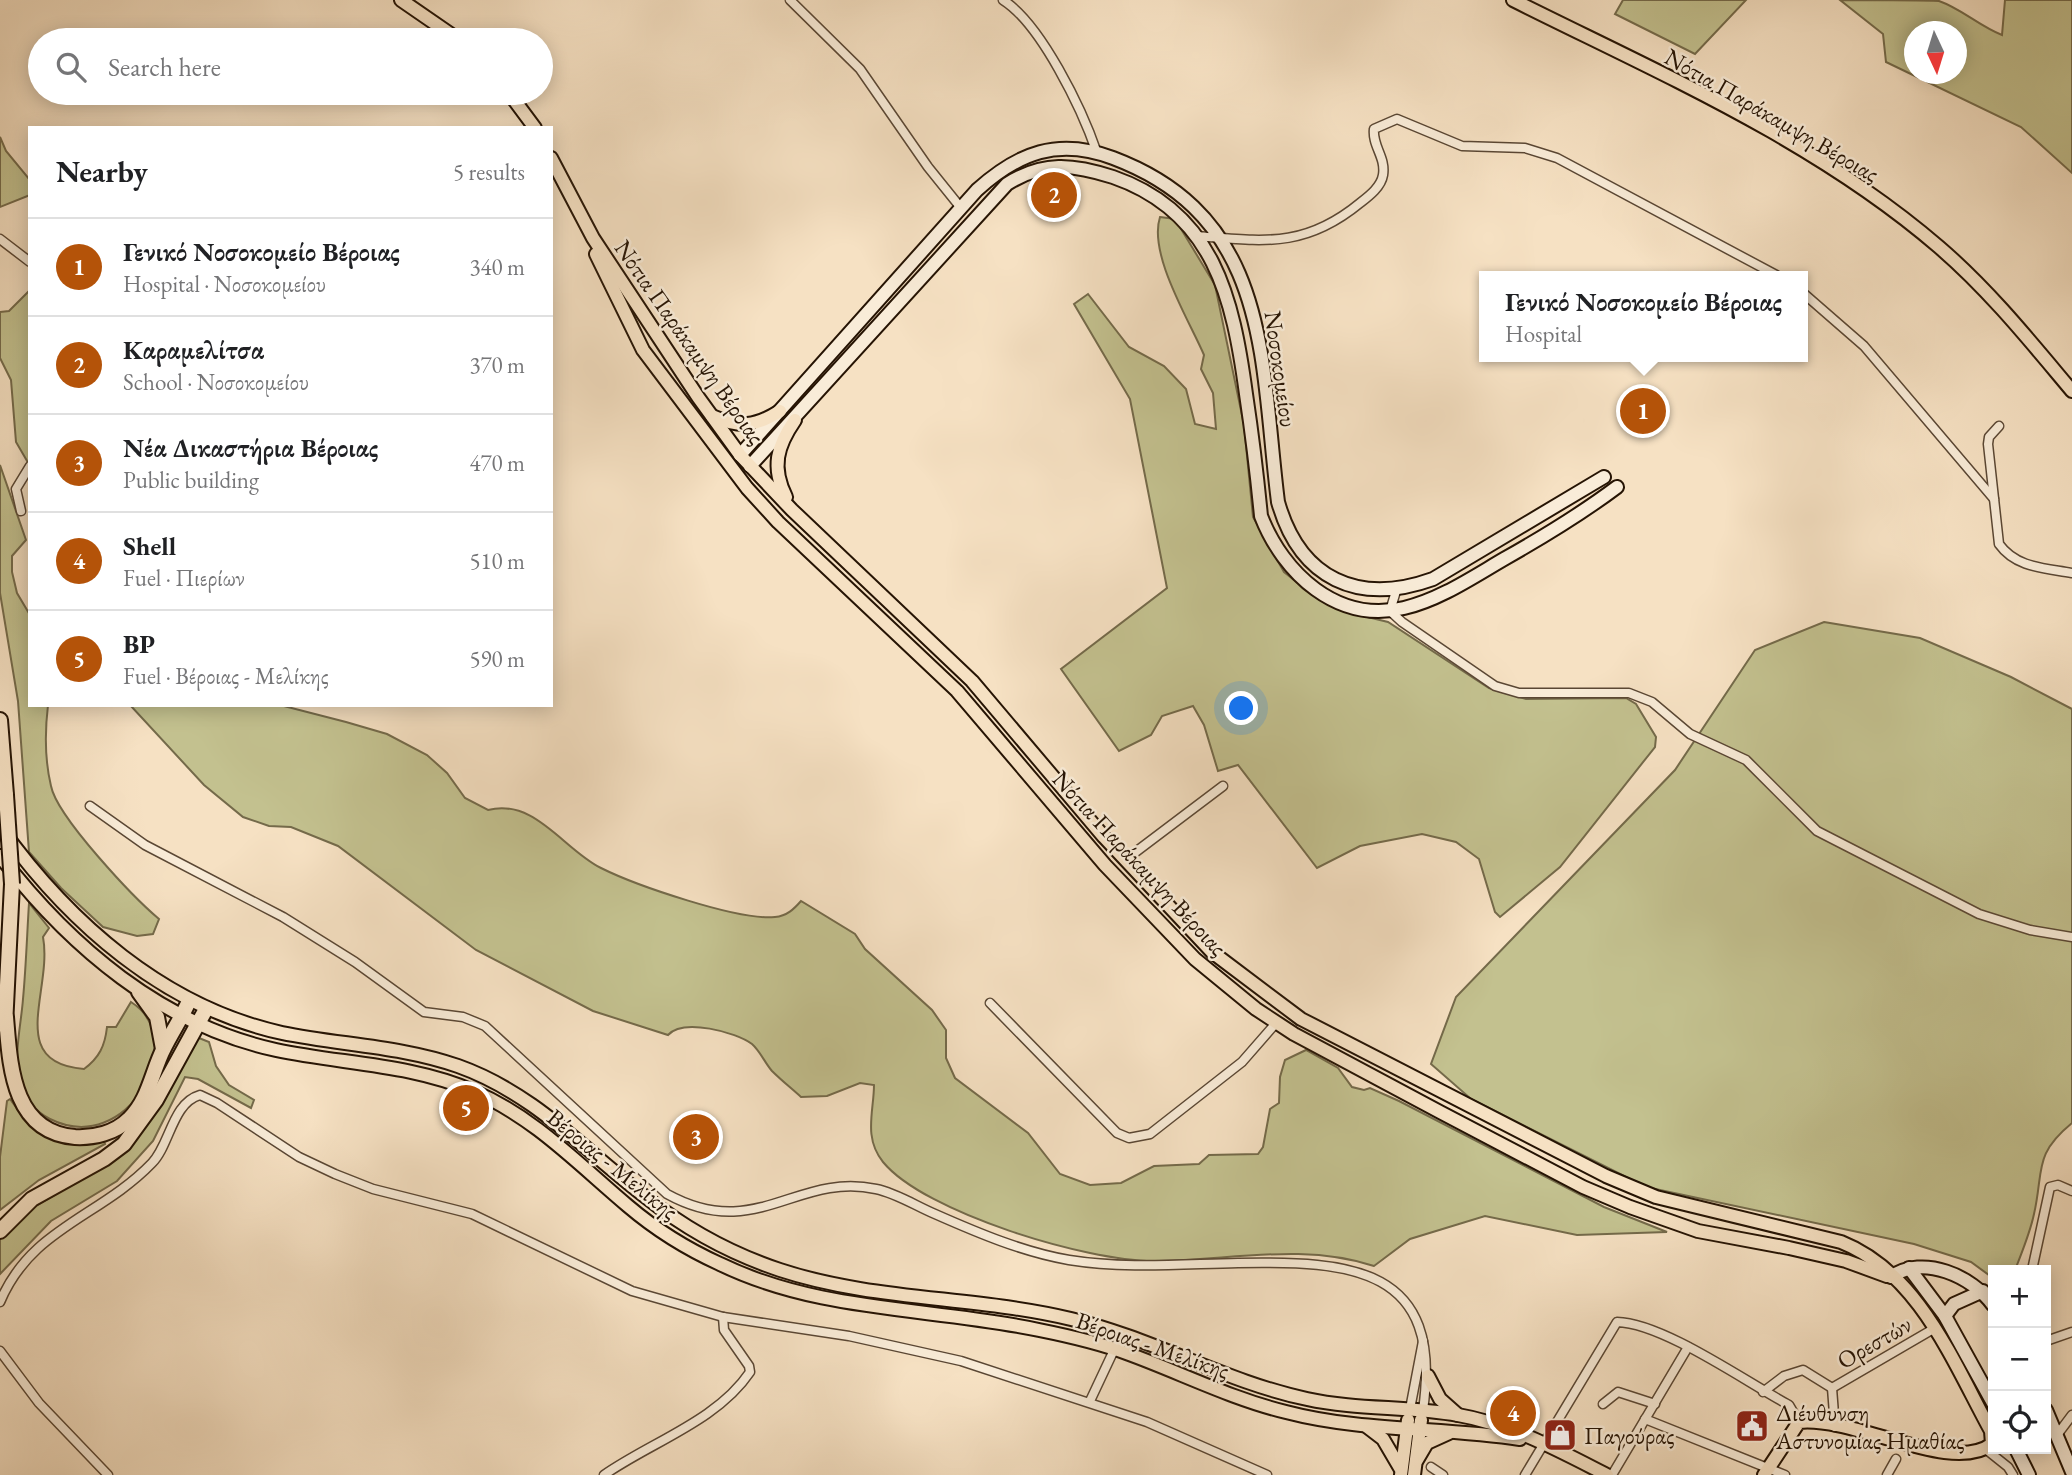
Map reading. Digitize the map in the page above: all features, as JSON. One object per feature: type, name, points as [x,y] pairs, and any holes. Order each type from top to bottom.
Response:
[{"type":"highway","points":[[0,720],[12,884],[6,1017],[0,1076]]},
{"type":"highway","points":[[139,992],[157,1017],[163,1049]]},
{"type":"highway","points":[[6,1017],[14,1086],[34,1119],[47,1129],[64,1136],[102,1135],[130,1118],[152,1080],[163,1049],[189,1001]]},
{"type":"highway","points":[[0,1231],[32,1199],[104,1159],[124,1144],[156,1100],[206,1009]]},
{"type":"main road","points":[[401,0],[441,28]]},
{"type":"main road","name":"Νότια Παράκαμψη Βέροιας","points":[[1513,0],[1743,116],[1833,169],[1888,207],[1940,248],[2009,315],[2072,391]]},
{"type":"main road","points":[[518,105],[534,126]]},
{"type":"main road","name":"Νότια Παράκαμψη Βέροιας","points":[[553,162],[593,238],[740,455],[792,510],[972,681],[1125,860],[1212,952],[1301,1019],[1606,1176],[1656,1197],[1841,1242],[1859,1249],[1912,1297],[1935,1328],[1988,1425]]},
{"type":"main road","name":"Νότια Παράκαμψη Βέροιας","points":[[593,238],[594,251],[643,350],[731,469],[778,522],[957,691],[1105,865],[1195,959],[1276,1023],[1583,1187],[1663,1221],[1698,1231],[1846,1261],[1891,1277]]},
{"type":"main road","points":[[712,416],[751,426],[780,411]]},
{"type":"main road","points":[[792,510],[777,477],[776,465],[781,441],[795,420]]},
{"type":"main road","points":[[731,469],[740,455]]},
{"type":"main road","points":[[731,469],[750,466]]},
{"type":"main road","name":"Βέροιας - Μελίκης","points":[[0,827],[34,870],[88,926],[159,984],[206,1009],[282,1033],[397,1051],[442,1061],[482,1075],[540,1108],[642,1195],[681,1223],[728,1249],[779,1270],[854,1287],[1003,1305],[1122,1333],[1287,1394],[1330,1403],[1417,1409],[1500,1424],[1610,1475]]},
{"type":"main road","name":"Βέροιας - Μελίκης","points":[[0,856],[58,922],[139,992],[182,1017],[277,1050],[392,1068],[437,1078],[474,1091],[529,1122],[631,1209],[671,1238],[720,1265],[775,1286],[848,1304],[1002,1323],[1117,1349],[1264,1406],[1305,1417],[1538,1442]]},
{"type":"main road","points":[[1428,1376],[1440,1399],[1458,1415]]},
{"type":"main road","points":[[1401,1473],[1417,1409]]},
{"type":"main road","points":[[1766,1472],[1799,1422],[1821,1422],[1835,1427],[1890,1456]]},
{"type":"main road","points":[[1363,1424],[1383,1439],[1401,1473]]},
{"type":"main road","points":[[1414,1427],[1414,1471]]},
{"type":"main road","points":[[1414,1471],[1419,1454],[1427,1443],[1438,1435],[1454,1432]]},
{"type":"main road","points":[[1974,1466],[1988,1451]]},
{"type":"street","points":[[790,0],[860,69],[943,188],[961,208]]},
{"type":"street","points":[[1003,0],[1018,10],[1038,34],[1097,153]]},
{"type":"street","points":[[1196,236],[1281,241],[1311,234],[1345,216],[1373,193],[1383,177],[1384,162],[1373,141],[1374,129],[1397,119],[1462,146],[1525,148],[1557,158],[1769,271]]},
{"type":"street","name":"Νοσοκομείου","points":[[740,455],[961,208],[999,171],[1020,157],[1041,150],[1097,153],[1144,170],[1169,184],[1204,216],[1219,237],[1241,276],[1259,337],[1282,518],[1304,557],[1322,573],[1361,588],[1396,591],[1433,579],[1604,477]]},
{"type":"street","name":"Νοσοκομείου","points":[[750,466],[795,420],[1007,184],[1024,173],[1063,165],[1133,184],[1158,197],[1196,236],[1227,292],[1238,332],[1261,516],[1269,538],[1290,568],[1321,594],[1340,604],[1390,611],[1441,593],[1546,535],[1617,488]]},
{"type":"street","points":[[0,239],[28,260]]},
{"type":"street","points":[[1808,297],[1864,346],[1994,499]]},
{"type":"street","points":[[1999,426],[1989,437],[1988,444],[1999,544],[2008,557],[2020,563],[2072,573]]},
{"type":"street","points":[[21,511],[16,489],[28,469]]},
{"type":"street","points":[[1396,591],[1390,611],[1494,686],[1531,693],[1629,694],[1651,702],[1690,734],[1746,760],[1817,831],[1979,914],[2041,932],[2072,937]]},
{"type":"street","points":[[1125,860],[1223,786]]},
{"type":"street","points":[[90,806],[145,845],[283,918],[355,962],[424,1012],[463,1017],[485,1026],[667,1194],[681,1201],[717,1212],[742,1212],[779,1204],[819,1190],[877,1189],[973,1231],[1066,1259],[1098,1264],[1287,1262],[1340,1266],[1372,1276],[1409,1308],[1423,1341],[1428,1376],[1417,1409]]},
{"type":"street","points":[[990,1003],[1117,1133],[1129,1138],[1150,1134],[1159,1127],[1242,1062],[1276,1023]]},
{"type":"street","points":[[0,1302],[11,1280],[37,1247],[56,1231],[112,1199],[154,1161],[187,1101],[200,1095],[217,1103],[299,1157],[335,1174],[373,1189],[471,1214],[632,1291],[723,1317],[849,1336],[929,1353],[1090,1401],[1147,1422],[1267,1475]]},
{"type":"street","points":[[2033,1265],[2050,1187],[2058,1185],[2072,1191]]},
{"type":"street","points":[[1909,1268],[1945,1316],[1988,1395]]},
{"type":"street","points":[[1891,1277],[1909,1268],[1937,1269],[1983,1291],[1988,1298]]},
{"type":"street","points":[[1945,1316],[1954,1304],[1983,1291]]},
{"type":"street","points":[[604,1475],[698,1419],[745,1380],[750,1372],[749,1366],[724,1330],[723,1317]]},
{"type":"street","points":[[1525,1475],[1538,1442],[1617,1322],[1631,1322],[1688,1347],[1790,1405],[1799,1422]]},
{"type":"street","name":"Ορεστών","points":[[1832,1388],[1935,1328]]},
{"type":"street","points":[[2051,1339],[2072,1332]]},
{"type":"street","points":[[1090,1401],[1117,1349],[1122,1333]]},
{"type":"street","points":[[1417,1409],[1423,1341]]},
{"type":"street","points":[[1610,1475],[1688,1347]]},
{"type":"street","points":[[0,1351],[39,1404],[108,1475]]},
{"type":"street","points":[[1763,1392],[1784,1376],[1803,1370],[1832,1388],[1835,1427]]},
{"type":"street","points":[[1603,1404],[1618,1392],[1655,1404]]},
{"type":"street","points":[[2057,1435],[2072,1415]]},
{"type":"street","points":[[1645,1419],[1766,1472],[1785,1475]]},
{"type":"street","points":[[2051,1421],[2072,1472]]},
{"type":"street","points":[[1992,1454],[2008,1467],[2013,1475]]},
{"type":"street","points":[[2018,1454],[2029,1475]]},
{"type":"street","points":[[1887,1475],[1890,1456]]},
{"type":"street","points":[[1431,1467],[1443,1475]]},
{"type":"shaded area","points":[[1623,0],[1746,0],[1695,54],[1615,14]]},
{"type":"shaded area","points":[[1840,0],[1939,1],[2002,35],[2005,0],[2072,0],[2072,173],[2021,127],[1932,84],[1967,84],[1967,21],[1904,21],[1904,71],[1886,62],[1883,34]]},
{"type":"shaded area","points":[[0,137],[6,151],[28,178],[28,196],[0,207]]},
{"type":"shaded area","points":[[1160,217],[1175,219],[1215,285],[1244,425],[1253,517],[1284,572],[1317,598],[1347,612],[1388,622],[1489,688],[1526,699],[1626,698],[1636,704],[1656,737],[1655,747],[1560,867],[1500,917],[1495,912],[1479,859],[1456,842],[1422,834],[1360,846],[1317,868],[1238,765],[1218,771],[1204,725],[1193,706],[1162,716],[1151,735],[1119,751],[1061,669],[1167,588],[1130,399],[1074,304],[1088,294],[1129,347],[1164,366],[1186,389],[1195,424],[1216,429],[1213,393],[1201,369],[1204,355],[1165,268],[1158,232]]},
{"type":"shaded area","points":[[28,292],[28,463],[16,442],[11,380],[0,358],[0,312],[9,311]]},
{"type":"shaded area","points":[[0,465],[26,540],[12,556],[12,572],[17,593],[28,612],[28,707],[48,707],[46,746],[51,786],[56,800],[81,836],[115,876],[159,919],[153,934],[137,936],[103,927],[61,888],[29,852],[18,701],[0,593]]},
{"type":"shaded area","points":[[1824,622],[1920,638],[2011,677],[2072,709],[2072,1123],[2045,1154],[2032,1221],[2017,1265],[1988,1265],[1988,1274],[1971,1262],[1914,1244],[1646,1187],[1471,1099],[1431,1064],[1456,997],[1675,770],[1755,650]]},
{"type":"shaded area","points":[[132,707],[288,707],[346,722],[387,734],[427,755],[447,773],[465,798],[488,810],[505,808],[520,811],[548,827],[587,860],[637,883],[713,908],[759,917],[783,915],[801,901],[855,934],[865,949],[932,1010],[946,1030],[946,1058],[955,1078],[1028,1133],[1060,1174],[1090,1185],[1121,1183],[1154,1166],[1199,1164],[1209,1155],[1258,1154],[1263,1147],[1270,1109],[1279,1103],[1280,1077],[1285,1060],[1306,1050],[1338,1068],[1352,1087],[1364,1090],[1370,1088],[1399,1101],[1604,1207],[1667,1232],[1577,1235],[1485,1216],[1410,1239],[1374,1266],[1320,1255],[1292,1254],[1153,1261],[1124,1259],[1089,1253],[1009,1231],[934,1199],[904,1181],[883,1162],[871,1134],[874,1085],[860,1083],[827,1096],[801,1097],[772,1071],[758,1050],[744,1039],[722,1031],[697,1027],[675,1030],[668,1035],[593,1011],[476,950],[338,846],[291,827],[269,826],[243,817],[204,785]]},
{"type":"shaded area","points":[[29,903],[49,928],[43,937],[44,958],[38,1021],[39,1039],[46,1053],[60,1064],[84,1069],[100,1051],[107,1027],[116,1027],[131,1002],[148,1020],[155,1042],[152,1066],[142,1089],[126,1109],[104,1123],[78,1127],[50,1119],[32,1105],[20,1084],[17,1052]]},
{"type":"shaded area","points":[[199,1038],[209,1042],[216,1066],[229,1085],[254,1100],[251,1108],[198,1079],[185,1077],[153,1141],[117,1181],[51,1221],[0,1274],[0,1239],[19,1216],[112,1161],[192,1043]]},
{"type":"shaded area","points":[[10,1099],[26,1121],[37,1130],[104,1141],[105,1144],[39,1180],[0,1210],[0,1157],[7,1101]]},
{"type":"place","name":"Καραμελίτσα","points":[[1054,195]]},
{"type":"place","name":"Γενικό Νοσοκομείο Βέροιας","points":[[1643,411]]},
{"type":"place","name":"BP","points":[[466,1108]]},
{"type":"place","name":"Νέα Δικαστήρια Βέροιας","points":[[696,1137]]},
{"type":"place","name":"Shell","points":[[1513,1413]]},
{"type":"place","name":"Διέυθυνση Αστυνομίας Ημαθίας","points":[[1752,1426]]},
{"type":"place","name":"Παγούρας","points":[[1560,1435]]}]
